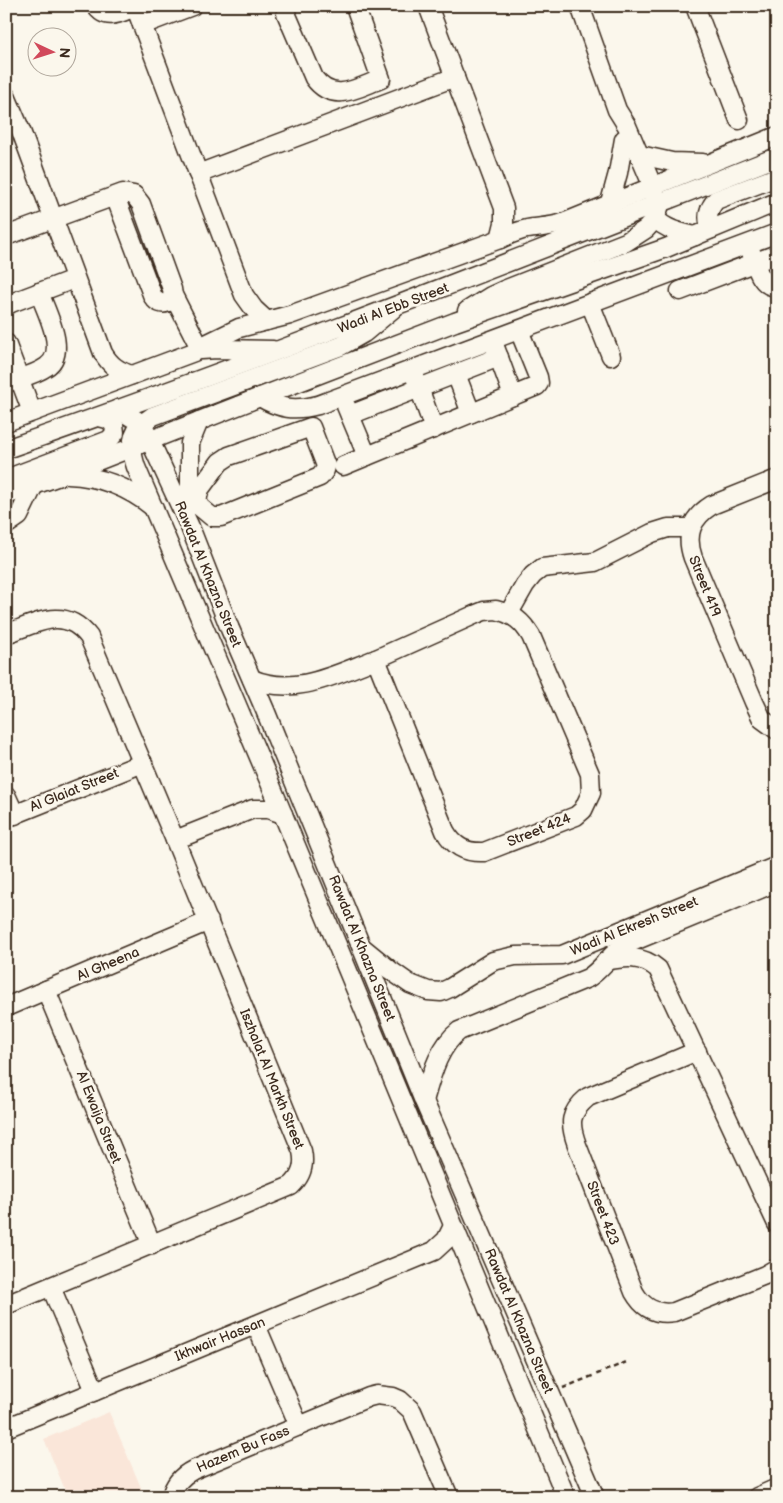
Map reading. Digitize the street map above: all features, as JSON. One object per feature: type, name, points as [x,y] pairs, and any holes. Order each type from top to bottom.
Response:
[{"type":"street","points":[[96,6],[103,14],[114,15],[135,6],[244,295],[254,310],[266,321]]},
{"type":"street","points":[[142,25],[192,6]]},
{"type":"street","points":[[286,6],[286,13],[314,78],[322,87],[332,92],[344,93],[381,79]]},
{"type":"street","points":[[355,6],[389,102]]},
{"type":"street","points":[[428,6],[504,208],[504,223],[500,239]]},
{"type":"street","points":[[455,322],[466,312],[491,296],[626,242],[646,229],[652,202],[640,155],[627,126],[617,110],[580,6]]},
{"type":"street","points":[[695,6],[739,120]]},
{"type":"street","points":[[198,174],[455,77]]},
{"type":"street","points":[[6,96],[14,128],[52,219],[102,353],[104,370],[99,387]]},
{"type":"street","points":[[617,110],[618,122],[624,139],[652,202],[670,228],[703,232]]},
{"type":"street","points":[[6,422],[197,350],[240,328],[290,315],[527,229],[558,225],[609,206],[652,202],[715,162],[777,136]]},
{"type":"street","points":[[609,206],[618,173],[624,139]]},
{"type":"street","points":[[640,155],[672,162],[715,162]]},
{"type":"street","name":"Wadi Al Ebb Street","points":[[6,449],[100,417],[394,308],[652,202],[777,157]]},
{"type":"street","points":[[703,232],[708,221],[708,213],[716,200],[777,177]]},
{"type":"street","points":[[6,236],[115,196],[153,297],[156,302],[161,304],[171,300],[173,295],[197,350]]},
{"type":"street","points":[[6,495],[132,448],[136,432],[145,433],[198,421],[455,322],[666,248],[777,202]]},
{"type":"street","points":[[504,208],[527,229]]},
{"type":"street","points":[[260,397],[282,408],[294,410],[305,408],[342,396],[777,233]]},
{"type":"street","points":[[748,243],[764,282],[770,286],[777,287]]},
{"type":"street","points":[[458,283],[482,246]]},
{"type":"street","points":[[680,291],[777,254]]},
{"type":"street","points":[[6,306],[74,279]]},
{"type":"street","points":[[13,380],[44,369],[50,365],[56,355],[57,343],[39,292]]},
{"type":"street","points":[[240,328],[244,295]]},
{"type":"street","points":[[590,303],[612,356]]},
{"type":"street","points":[[145,433],[147,420],[160,412],[341,346],[364,333],[394,308]]},
{"type":"street","points":[[343,466],[534,387],[539,383],[538,377],[519,330]]},
{"type":"street","points":[[492,340],[513,396]]},
{"type":"street","points":[[6,343],[13,380],[32,412]]},
{"type":"street","points":[[197,350],[217,348],[283,350]]},
{"type":"street","points":[[102,353],[112,365],[124,373],[132,375]]},
{"type":"street","points":[[350,415],[499,357]]},
{"type":"street","points":[[412,370],[434,429]]},
{"type":"street","points":[[456,374],[472,413]]},
{"type":"street","points":[[342,396],[367,456]]},
{"type":"street","points":[[305,408],[326,466],[320,477],[221,518],[212,517],[200,507],[197,500],[198,492],[224,458],[311,426]]},
{"type":"street","name":"Rawdat Al Khazna Street","points":[[118,409],[145,433],[190,527],[424,1101],[595,1497]]},
{"type":"street","points":[[6,478],[110,440],[115,433],[114,424],[100,417]]},
{"type":"street","points":[[190,527],[189,451],[198,421]]},
{"type":"street","name":"Rawdat Al Khazna Street","points":[[132,448],[136,467],[283,814],[566,1497]]},
{"type":"street","points":[[62,475],[90,477],[111,483],[131,492],[154,508]]},
{"type":"street","points":[[252,679],[284,686],[312,683],[376,659],[484,611],[496,610],[510,613],[525,585],[542,568],[595,562],[652,533],[668,528],[691,528],[696,518],[712,505],[777,479]]},
{"type":"street","points":[[6,525],[19,516],[34,485]]},
{"type":"street","name":"Street 419","points":[[691,528],[689,538],[690,549],[750,693],[762,719],[777,730]]},
{"type":"street","name":"Street 424","points":[[376,659],[450,839],[457,846],[465,850],[484,852],[576,816],[583,810],[591,793],[590,774],[531,636],[525,626],[510,613]]},
{"type":"street","name":"Iszhalat Al Markh Street","points":[[6,634],[47,619],[55,618],[71,621],[84,630],[89,637],[209,922],[304,1159],[300,1176],[291,1186],[6,1305]]},
{"type":"street","points":[[209,638],[230,629]]},
{"type":"street","points":[[266,710],[270,698],[284,686]]},
{"type":"street","name":"Al Glaiat Street","points":[[10,817],[143,763]]},
{"type":"street","points":[[253,809],[263,797],[270,783]]},
{"type":"street","points":[[6,795],[10,817]]},
{"type":"street","points":[[175,840],[253,809],[268,809],[283,814]]},
{"type":"street","name":"Wadi Al Ekresh Street","points":[[359,944],[378,961],[410,984],[428,991],[441,992],[493,961],[515,956],[562,955],[777,866]]},
{"type":"street","points":[[424,1101],[440,1055],[452,1036],[466,1027],[588,978],[595,974],[614,952],[627,944],[777,882]]},
{"type":"street","name":"Al Gheena","points":[[6,1006],[209,922]]},
{"type":"street","points":[[606,961],[634,958],[651,963],[658,969],[776,1221]]},
{"type":"street","name":"Al Ewaija Street","points":[[46,990],[152,1245]]},
{"type":"street","name":"Street 423","points":[[697,1051],[588,1097],[578,1105],[572,1114],[572,1130],[577,1145],[634,1292],[643,1305],[650,1310],[658,1313],[674,1312],[765,1275],[777,1268]]},
{"type":"street","name":"Ikhwair Hassan","points":[[6,1428],[434,1251],[446,1240],[453,1226]]},
{"type":"street","name":"Ikhwair Hassan","points":[[434,1251],[450,1251],[465,1255]]},
{"type":"street","points":[[51,1287],[94,1391]]},
{"type":"street","name":"Hazem Bu Fass","points":[[256,1325],[299,1426]]},
{"type":"street","name":"Hazem Bu Fass","points":[[171,1497],[176,1483],[193,1470],[369,1397],[385,1395],[400,1400],[412,1411],[449,1497]]},
{"type":"street","points":[[757,1497],[777,1488]]},
{"type":"path","points":[[550,1393],[629,1360]]},
{"type":"shaded area","points":[[109,1412],[145,1497],[68,1497],[44,1439]]}]
